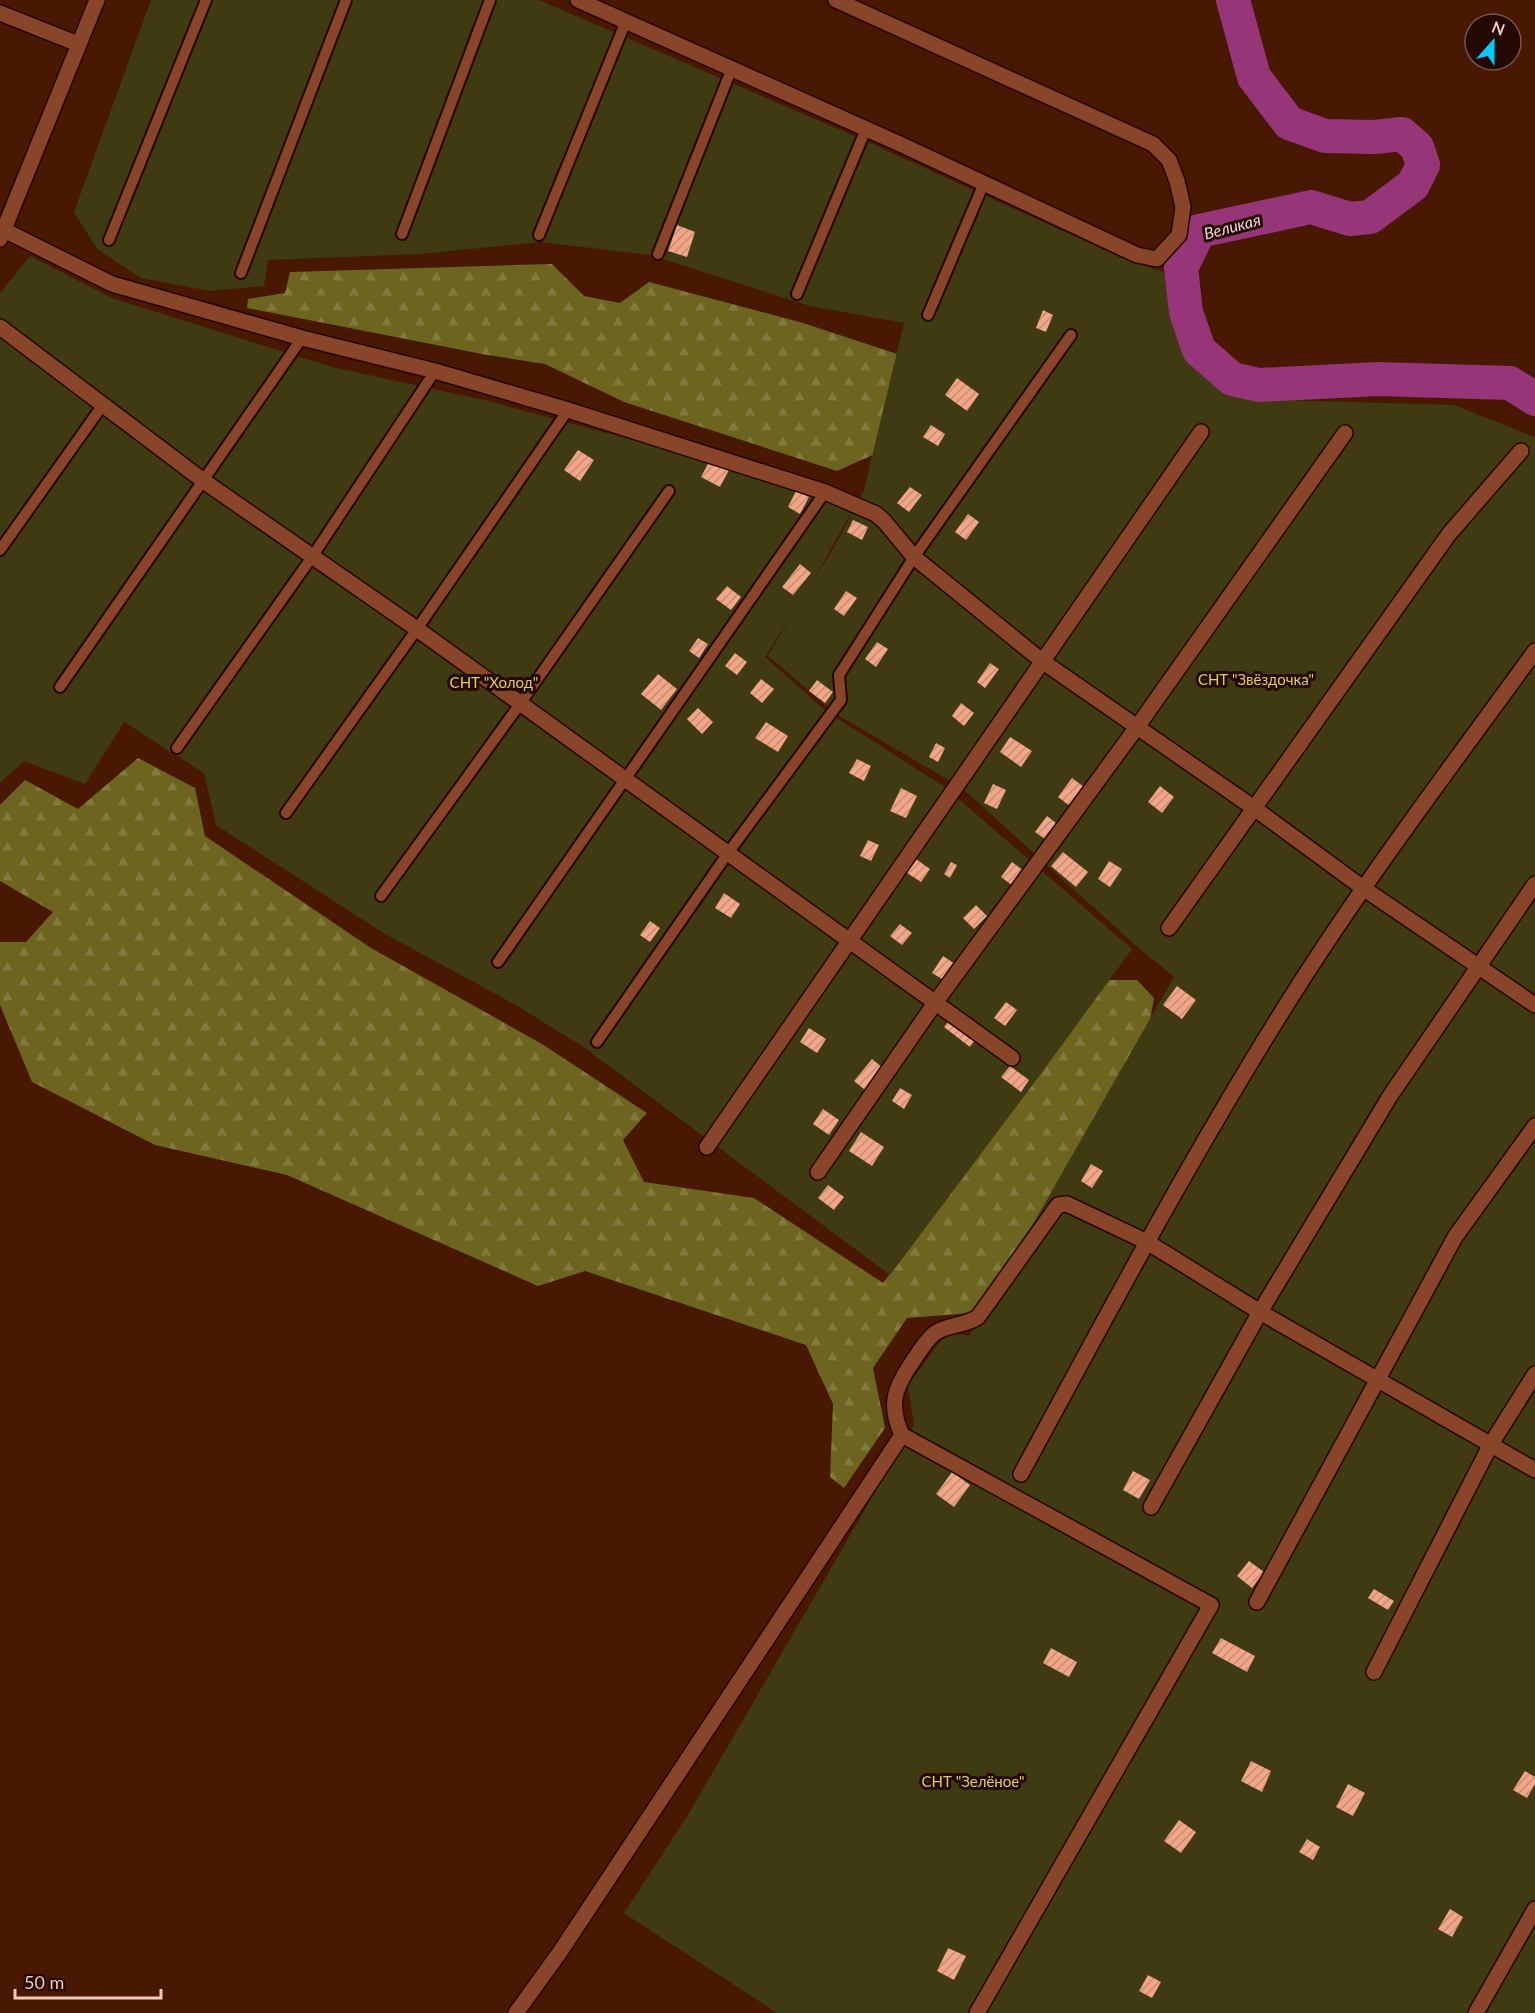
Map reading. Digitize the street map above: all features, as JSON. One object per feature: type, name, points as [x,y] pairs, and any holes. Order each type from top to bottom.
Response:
[{"type":"street","points":[[97,0],[2,234],[112,284],[302,338],[435,371],[568,410],[825,492],[876,514],[914,557],[1042,661],[1254,808],[1363,888],[1535,1005]]},
{"type":"street","points":[[578,0],[866,129],[1137,255],[1157,260],[1179,235],[1183,207],[1177,181],[1169,160],[1154,144],[836,0]]},
{"type":"street","points":[[0,13],[78,44]]},
{"type":"street","points":[[0,327],[205,482],[417,629],[1012,1058]]},
{"type":"street","points":[[707,1147],[1201,432]]},
{"type":"street","points":[[818,1172],[935,1003],[1137,727],[1345,433]]},
{"type":"street","points":[[1169,928],[1449,534],[1521,451]]},
{"type":"street","points":[[1021,1474],[1147,1242],[1280,1015],[1363,888],[1535,651]]},
{"type":"street","points":[[1151,1506],[1260,1312],[1390,1096],[1535,884]]},
{"type":"street","points":[[1257,1602],[1455,1237],[1535,1126]]},
{"type":"street","points":[[977,2013],[1211,1605],[902,1435],[896,1422],[895,1389],[901,1376],[926,1342],[935,1333],[970,1323],[978,1317],[1058,1205],[1068,1204],[1147,1242],[1260,1312],[1535,1470]]},
{"type":"street","points":[[1374,1672],[1491,1444],[1535,1374]]},
{"type":"street","points":[[516,2013],[560,1952],[902,1435]]},
{"type":"street","points":[[1476,2013],[1535,1909]]},
{"type":"lane","points":[[109,240],[206,0]]},
{"type":"lane","points":[[241,273],[346,0]]},
{"type":"lane","points":[[402,234],[490,0]]},
{"type":"lane","points":[[539,235],[626,21]]},
{"type":"lane","points":[[658,254],[732,68]]},
{"type":"lane","points":[[797,294],[866,129]]},
{"type":"lane","points":[[928,315],[984,183]]},
{"type":"lane","points":[[597,1042],[728,854],[842,700],[839,675],[914,557],[1071,335]]},
{"type":"lane","points":[[60,687],[205,482],[302,338]]},
{"type":"lane","points":[[177,748],[312,557],[435,371]]},
{"type":"lane","points":[[0,550],[102,406]]},
{"type":"lane","points":[[286,813],[417,629],[568,410]]},
{"type":"lane","points":[[381,896],[520,705],[669,491]]},
{"type":"lane","points":[[498,962],[623,779],[825,492]]},
{"type":"green space","points":[[151,0],[539,0],[868,142],[1122,258],[1163,272],[1199,365],[1245,399],[1454,405],[1535,437],[1535,2013],[777,2013],[624,1913],[688,1815],[914,1425],[908,1385],[948,1331],[969,1336],[1174,977],[1135,945],[962,788],[836,714],[768,656],[792,614],[765,657],[827,712],[945,787],[1132,949],[890,1275],[582,1046],[514,1004],[385,934],[216,825],[204,773],[124,722],[85,784],[24,761],[0,783],[0,293],[30,256],[112,298],[332,367],[484,400],[741,469],[853,509],[813,581],[836,544],[864,490],[904,323],[810,306],[650,255],[540,242],[420,254],[268,260],[264,286],[210,291],[141,278],[97,249],[74,212]]},
{"type":"green space","points":[[552,264],[584,296],[620,303],[649,282],[803,323],[897,354],[875,454],[837,471],[624,402],[545,364],[482,354],[247,308],[248,299],[285,293],[290,272]]},
{"type":"green space","points":[[138,758],[195,788],[205,836],[371,948],[542,1044],[647,1113],[623,1140],[644,1182],[754,1198],[883,1283],[1107,980],[1137,980],[1154,998],[1147,1037],[1036,1223],[971,1313],[907,1318],[873,1368],[885,1428],[844,1488],[830,1477],[833,1404],[806,1345],[585,1271],[538,1286],[287,1175],[155,1145],[32,1082],[0,1005],[0,942],[26,942],[53,912],[0,881],[0,805],[25,780],[78,809]]},
{"type":"building","points":[[677,225],[695,232],[687,257],[668,251]]},
{"type":"building","points":[[1043,310],[1053,315],[1046,332],[1036,328]]},
{"type":"building","points":[[957,378],[979,394],[967,411],[945,395]]},
{"type":"building","points":[[931,425],[945,434],[938,446],[923,437]]},
{"type":"building","points":[[578,450],[594,460],[580,481],[564,470]]},
{"type":"building","points":[[710,460],[729,470],[720,487],[701,477]]},
{"type":"building","points":[[910,487],[922,495],[909,512],[897,503]]},
{"type":"building","points":[[796,491],[809,497],[800,514],[788,507]]},
{"type":"building","points":[[968,514],[979,522],[966,540],[955,532]]},
{"type":"building","points":[[853,520],[868,527],[862,540],[847,532]]},
{"type":"building","points":[[800,564],[811,573],[793,595],[782,587]]},
{"type":"building","points":[[727,586],[741,597],[731,610],[716,599]]},
{"type":"building","points":[[846,591],[857,598],[844,616],[834,609]]},
{"type":"building","points":[[698,638],[708,644],[699,658],[689,651]]},
{"type":"building","points":[[877,642],[888,649],[876,667],[865,659]]},
{"type":"building","points":[[735,653],[747,662],[737,675],[725,666]]},
{"type":"building","points":[[990,663],[999,669],[985,688],[977,682]]},
{"type":"building","points":[[658,674],[677,689],[661,710],[641,694]]},
{"type":"building","points":[[761,679],[774,689],[762,703],[750,693]]},
{"type":"building","points":[[817,680],[833,692],[825,703],[809,691]]},
{"type":"building","points":[[961,703],[974,713],[964,726],[952,716]]},
{"type":"building","points":[[698,708],[713,722],[702,734],[687,719]]},
{"type":"building","points":[[766,722],[788,736],[778,752],[755,738]]},
{"type":"building","points":[[1010,737],[1032,751],[1021,767],[1000,752]]},
{"type":"building","points":[[936,743],[945,748],[938,762],[929,757]]},
{"type":"building","points":[[857,759],[871,766],[864,781],[849,773]]},
{"type":"building","points":[[1072,778],[1084,787],[1070,806],[1058,797]]},
{"type":"building","points":[[993,784],[1006,790],[997,809],[984,803]]},
{"type":"building","points":[[1160,786],[1174,797],[1162,813],[1148,802]]},
{"type":"building","points":[[901,788],[917,796],[906,818],[890,811]]},
{"type":"building","points":[[1047,816],[1056,823],[1045,839],[1035,832]]},
{"type":"building","points":[[868,840],[879,845],[871,861],[860,856]]},
{"type":"building","points":[[1063,852],[1088,872],[1076,887],[1051,866]]},
{"type":"building","points":[[916,859],[930,869],[921,882],[907,873]]},
{"type":"building","points":[[1109,861],[1122,869],[1110,887],[1098,879]]},
{"type":"building","points":[[951,862],[957,865],[950,878],[944,874]]},
{"type":"building","points":[[1012,862],[1024,871],[1013,886],[1001,877]]},
{"type":"building","points":[[724,893],[740,904],[731,918],[715,908]]},
{"type":"building","points":[[976,905],[987,916],[974,929],[963,918]]},
{"type":"building","points":[[650,921],[660,928],[650,942],[640,935]]},
{"type":"building","points":[[900,924],[912,933],[902,945],[890,936]]},
{"type":"building","points":[[943,956],[958,966],[947,982],[932,973]]},
{"type":"building","points":[[1177,986],[1196,1000],[1182,1019],[1163,1005]]},
{"type":"building","points":[[1006,1002],[1017,1010],[1005,1026],[994,1018]]},
{"type":"building","points":[[949,1020],[975,1040],[970,1047],[944,1027]]},
{"type":"building","points":[[809,1028],[826,1039],[817,1053],[800,1042]]},
{"type":"building","points":[[872,1059],[883,1068],[865,1090],[854,1081]]},
{"type":"building","points":[[1010,1066],[1029,1080],[1021,1092],[1001,1077]]},
{"type":"building","points":[[900,1088],[912,1095],[904,1109],[892,1101]]},
{"type":"building","points":[[823,1109],[839,1120],[829,1135],[813,1124]]},
{"type":"building","points":[[861,1132],[884,1147],[872,1166],[849,1151]]},
{"type":"building","points":[[1091,1164],[1103,1171],[1092,1188],[1081,1181]]},
{"type":"building","points":[[828,1185],[844,1197],[834,1210],[818,1198]]},
{"type":"building","points":[[1133,1471],[1150,1480],[1139,1499],[1123,1490]]},
{"type":"building","points":[[952,1472],[970,1485],[954,1507],[936,1494]]},
{"type":"building","points":[[1249,1561],[1264,1572],[1252,1588],[1237,1576]]},
{"type":"building","points":[[1374,1589],[1394,1601],[1388,1610],[1368,1598]]},
{"type":"building","points":[[1221,1638],[1255,1656],[1247,1672],[1212,1653]]},
{"type":"building","points":[[1051,1648],[1077,1662],[1069,1677],[1043,1663]]},
{"type":"building","points":[[1251,1761],[1271,1771],[1262,1792],[1241,1781]]},
{"type":"building","points":[[1525,1771],[1535,1777],[1535,1784],[1527,1798],[1513,1790]]},
{"type":"building","points":[[1348,1784],[1365,1793],[1353,1816],[1336,1807]]},
{"type":"building","points":[[1179,1820],[1196,1832],[1181,1853],[1164,1841]]},
{"type":"building","points":[[1307,1839],[1320,1847],[1313,1860],[1299,1852]]},
{"type":"building","points":[[1450,1909],[1463,1917],[1452,1937],[1438,1929]]},
{"type":"building","points":[[948,1948],[966,1956],[954,1980],[937,1971]]},
{"type":"building","points":[[1148,1975],[1161,1982],[1152,1998],[1139,1991]]},
{"type":"waterway","name":"Великая","points":[[1233,0],[1254,77],[1289,123],[1325,136],[1374,137],[1402,134],[1417,147],[1423,165],[1413,185],[1370,217],[1350,219],[1311,207],[1199,231],[1181,268],[1186,312],[1199,350],[1232,379],[1259,385],[1378,379],[1510,383],[1535,399]]},
{"type":"park label","name":"СНТ \"Звёздочка\"","points":[[1256,679]]},
{"type":"park label","name":"СНТ \"Холод\"","points":[[494,682]]},
{"type":"park label","name":"СНТ \"Зелёное\"","points":[[973,1781]]}]
